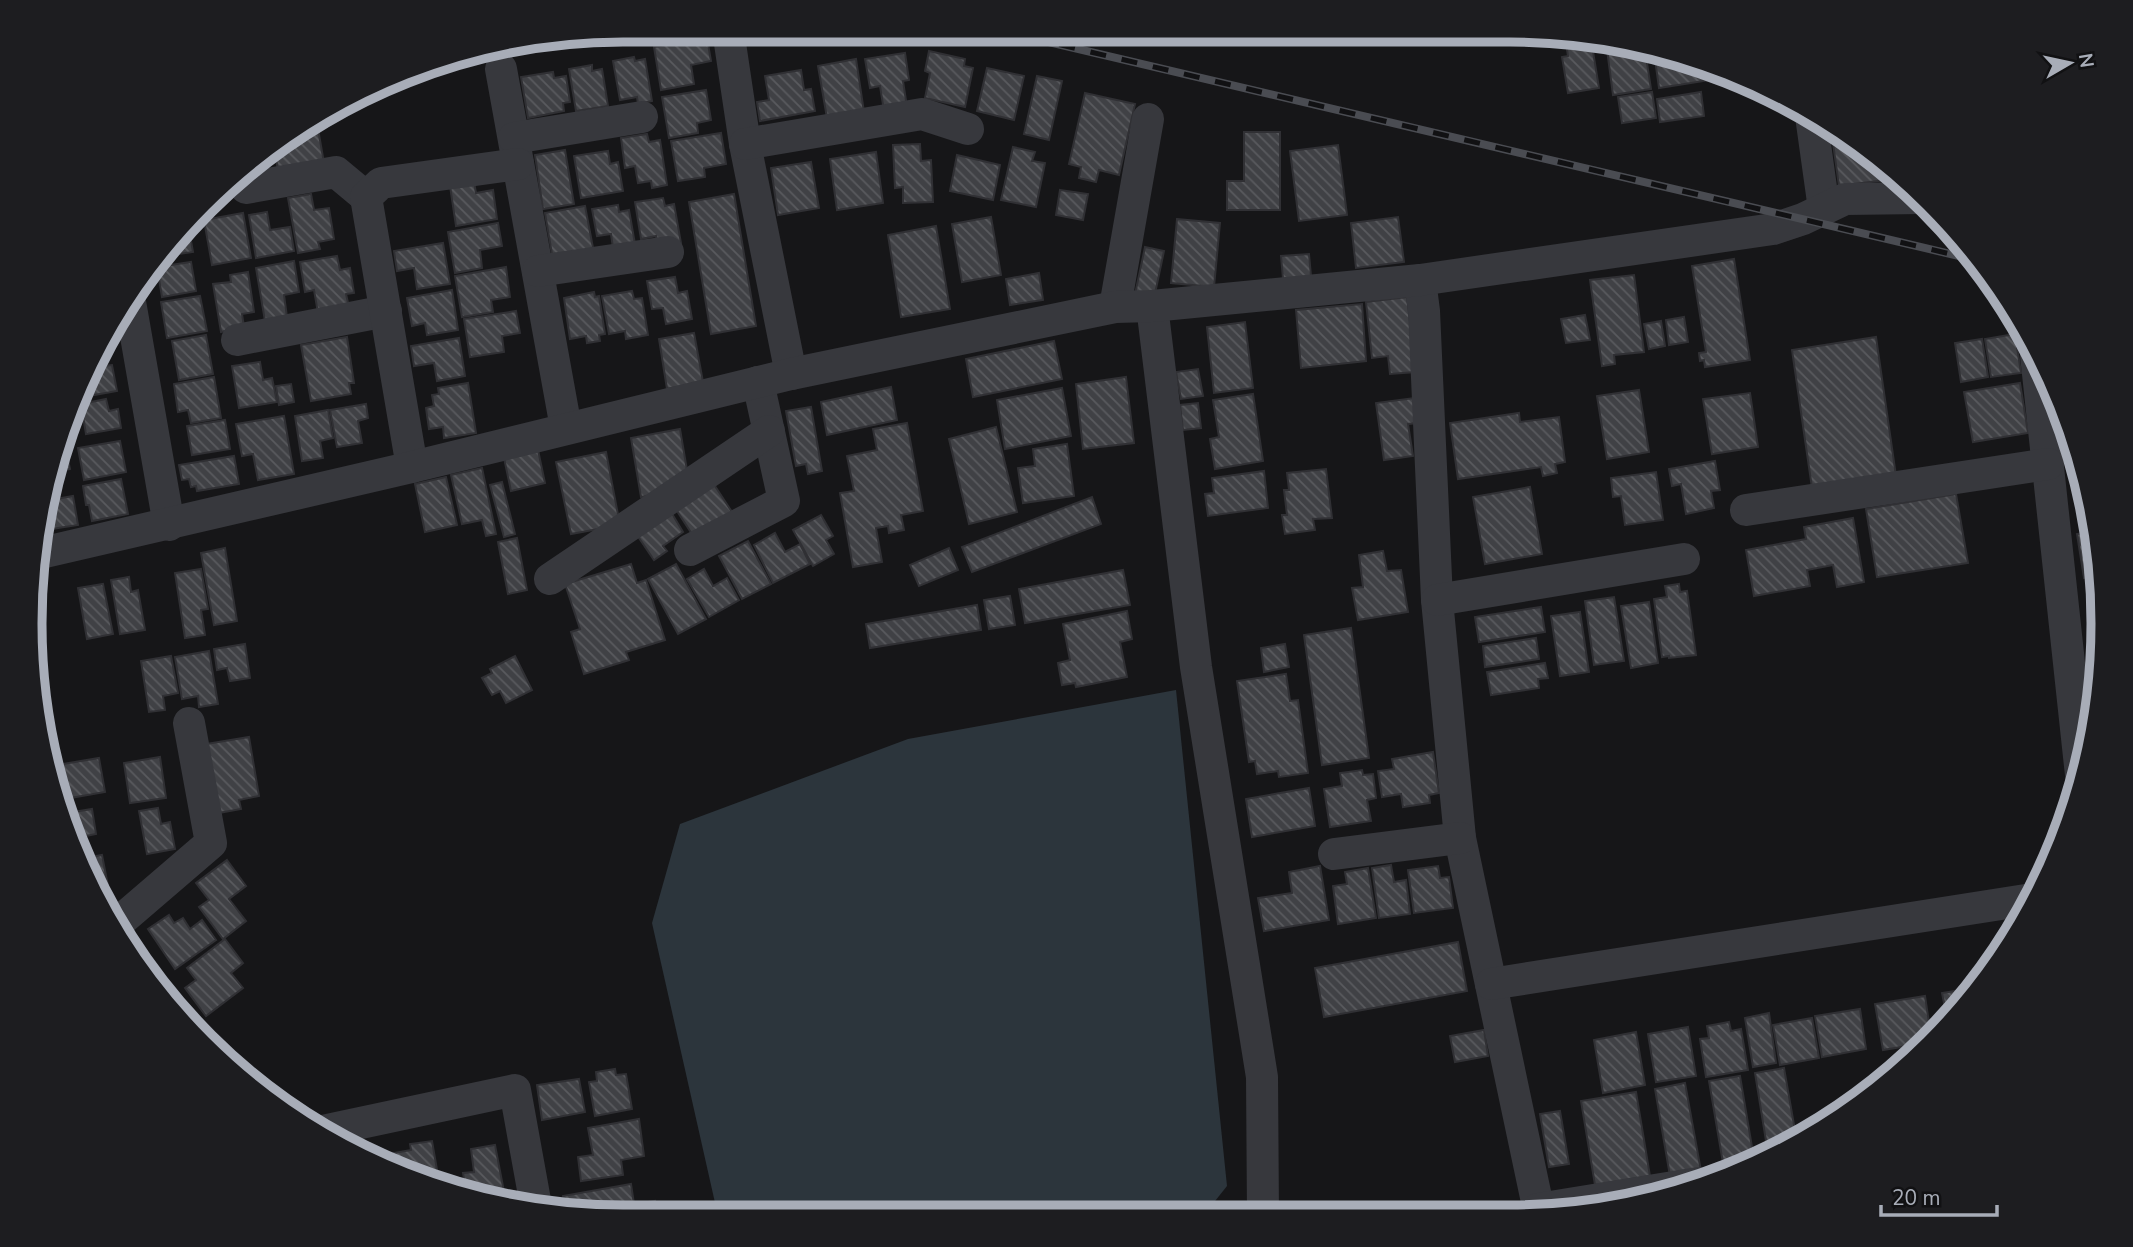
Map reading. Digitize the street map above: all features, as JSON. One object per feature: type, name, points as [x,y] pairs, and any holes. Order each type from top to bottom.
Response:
[{"type":"street","points":[[730,42],[745,144],[791,374]]},
{"type":"street","points":[[501,69],[566,428]]},
{"type":"street","points":[[745,144],[922,114],[968,128]]},
{"type":"street","points":[[366,197],[381,183],[642,117]]},
{"type":"street","points":[[1115,307],[1148,119]]},
{"type":"street","points":[[1813,128],[1824,209]]},
{"type":"street","points":[[246,188],[336,172],[366,197],[412,467]]},
{"type":"street","points":[[47,551],[169,525],[791,374],[1115,307],[1152,306],[1420,279],[1773,229],[1844,200],[1906,198]]},
{"type":"street","points":[[538,271],[667,252]]},
{"type":"street","points":[[1420,279],[1424,311],[1437,600],[1460,838],[1537,1204]]},
{"type":"street","points":[[1152,306],[1196,667],[1262,1077],[1263,1205]]},
{"type":"street","points":[[237,340],[386,311]]},
{"type":"street","points":[[132,313],[169,525]]},
{"type":"street","points":[[690,550],[784,501],[758,382]]},
{"type":"street","points":[[2052,414],[2048,464],[2078,746]]},
{"type":"street","points":[[550,579],[769,431]]},
{"type":"street","points":[[1746,510],[2048,464]]},
{"type":"street","points":[[1437,600],[1684,559]]},
{"type":"street","points":[[123,919],[211,843],[188,723]]},
{"type":"street","points":[[1334,855],[1460,838]]},
{"type":"street","points":[[1491,984],[2020,901]]},
{"type":"street","points":[[337,1129],[515,1090],[535,1198]]},
{"type":"shaded area","points":[[1176,690],[1227,1186],[1212,1205],[716,1205],[652,923],[680,824],[908,739]]},
{"type":"building","points":[[683,42],[708,42],[711,61],[691,65],[694,84],[661,90],[654,47]]},
{"type":"building","points":[[1566,45],[1592,48],[1599,88],[1568,93],[1562,57],[1568,56]]},
{"type":"building","points":[[1607,50],[1646,59],[1651,89],[1613,95]]},
{"type":"building","points":[[929,51],[965,59],[964,66],[973,68],[965,107],[925,98],[930,73],[925,71]]},
{"type":"building","points":[[510,53],[510,57],[464,65],[473,62]]},
{"type":"building","points":[[905,53],[909,80],[903,81],[907,107],[884,111],[880,86],[870,88],[865,59]]},
{"type":"building","points":[[634,57],[635,61],[645,59],[652,101],[638,104],[637,97],[620,100],[613,61]]},
{"type":"building","points":[[856,59],[864,112],[827,118],[818,66]]},
{"type":"building","points":[[1655,61],[1710,80],[1659,88]]},
{"type":"building","points":[[592,65],[592,71],[602,69],[608,106],[576,111],[569,69]]},
{"type":"building","points":[[987,68],[1024,76],[1014,120],[977,111]]},
{"type":"building","points":[[801,70],[804,90],[811,89],[815,111],[760,121],[757,102],[769,100],[765,76]]},
{"type":"building","points":[[553,72],[554,78],[566,76],[570,102],[563,103],[564,111],[528,118],[521,77]]},
{"type":"building","points":[[1037,76],[1062,81],[1049,140],[1024,134]]},
{"type":"building","points":[[706,90],[711,120],[697,123],[698,133],[669,138],[662,97]]},
{"type":"building","points":[[1652,92],[1656,118],[1622,123],[1618,97]]},
{"type":"building","points":[[1701,92],[1704,116],[1660,122],[1657,99]]},
{"type":"building","points":[[1085,93],[1135,104],[1119,175],[1099,170],[1096,182],[1079,178],[1081,167],[1069,164]]},
{"type":"building","points":[[318,129],[324,163],[278,171],[276,158]]},
{"type":"building","points":[[1244,132],[1280,132],[1280,210],[1227,210],[1227,181],[1244,181]]},
{"type":"building","points":[[721,133],[726,164],[704,168],[705,177],[678,181],[671,141]]},
{"type":"building","points":[[647,134],[649,142],[660,140],[667,185],[652,188],[651,181],[638,183],[635,166],[625,168],[621,138]]},
{"type":"building","points":[[1833,140],[1885,180],[1839,186]]},
{"type":"building","points":[[920,144],[921,161],[931,160],[933,202],[903,203],[903,187],[895,188],[893,145]]},
{"type":"building","points":[[1338,145],[1347,215],[1299,221],[1290,151]]},
{"type":"building","points":[[1013,147],[1035,152],[1032,161],[1045,163],[1036,207],[1001,200]]},
{"type":"building","points":[[565,150],[574,204],[543,209],[535,155]]},
{"type":"building","points":[[608,151],[610,164],[618,162],[623,191],[581,198],[574,156]]},
{"type":"building","points":[[876,152],[883,203],[837,210],[830,159]]},
{"type":"building","points":[[957,155],[1000,165],[993,200],[950,191]]},
{"type":"building","points":[[811,162],[819,208],[778,215],[771,168]]},
{"type":"building","points":[[474,182],[476,193],[493,190],[497,219],[456,226],[450,186]]},
{"type":"building","points":[[1060,190],[1088,194],[1083,220],[1056,215]]},
{"type":"building","points":[[311,194],[314,210],[329,208],[334,239],[318,242],[320,249],[298,253],[288,198]]},
{"type":"building","points":[[734,194],[756,326],[711,334],[689,202]]},
{"type":"building","points":[[663,198],[665,206],[674,204],[681,243],[658,248],[656,236],[641,239],[635,202]]},
{"type":"building","points":[[618,205],[619,212],[629,210],[635,244],[613,248],[611,234],[597,236],[592,209]]},
{"type":"building","points":[[585,206],[594,253],[553,260],[545,213]]},
{"type":"building","points":[[267,212],[270,230],[290,227],[294,251],[256,258],[249,215]]},
{"type":"building","points":[[243,213],[251,258],[212,265],[205,220]]},
{"type":"building","points":[[991,217],[1001,275],[962,282],[952,224]]},
{"type":"building","points":[[1398,217],[1404,262],[1356,268],[1351,223]]},
{"type":"building","points":[[1177,219],[1220,223],[1214,287],[1171,283]]},
{"type":"building","points":[[498,223],[502,246],[480,250],[482,268],[455,273],[448,232]]},
{"type":"building","points":[[936,226],[950,309],[901,317],[888,235]]},
{"type":"building","points":[[190,236],[193,252],[174,255]]},
{"type":"building","points":[[443,243],[450,284],[417,289],[414,268],[397,271],[394,251]]},
{"type":"building","points":[[1145,247],[1164,251],[1153,303],[1134,299]]},
{"type":"building","points":[[1309,254],[1311,276],[1283,279],[1281,256]]},
{"type":"building","points":[[337,256],[340,270],[350,268],[354,293],[346,294],[349,307],[318,313],[314,290],[305,292],[300,262]]},
{"type":"building","points":[[1734,259],[1750,360],[1705,367],[1704,360],[1700,361],[1699,353],[1706,352],[1692,266]]},
{"type":"building","points":[[294,261],[299,292],[284,295],[287,317],[265,321],[256,268]]},
{"type":"building","points":[[191,262],[196,291],[162,297],[158,275],[165,266]]},
{"type":"building","points":[[506,267],[510,297],[491,300],[493,312],[462,317],[455,276]]},
{"type":"building","points":[[248,272],[254,312],[242,314],[244,327],[221,332],[213,284],[231,282],[230,275]]},
{"type":"building","points":[[1039,273],[1043,300],[1010,305],[1006,279]]},
{"type":"building","points":[[1634,275],[1644,352],[1614,355],[1615,364],[1602,366],[1590,280]]},
{"type":"building","points":[[675,277],[678,293],[687,291],[692,319],[666,324],[663,308],[652,309],[647,281]]},
{"type":"building","points":[[452,290],[458,330],[427,335],[425,323],[412,326],[407,298]]},
{"type":"building","points":[[632,291],[634,299],[642,298],[648,335],[626,339],[625,331],[609,334],[602,296]]},
{"type":"building","points":[[594,292],[595,297],[599,296],[605,334],[599,335],[600,341],[587,343],[586,336],[570,339],[564,298]]},
{"type":"building","points":[[200,296],[207,331],[167,338],[161,302]]},
{"type":"building","points":[[1407,297],[1416,372],[1390,374],[1388,356],[1372,358],[1366,302]]},
{"type":"building","points":[[1362,304],[1366,361],[1301,368],[1296,310]]},
{"type":"building","points":[[516,311],[520,333],[502,336],[504,352],[470,357],[464,319]]},
{"type":"building","points":[[1585,315],[1590,340],[1566,343],[1561,319]]},
{"type":"building","points":[[1684,317],[1688,342],[1669,345],[1666,320]]},
{"type":"building","points":[[1661,321],[1665,346],[1649,349],[1644,324]]},
{"type":"building","points":[[1245,322],[1253,388],[1214,393],[1207,327]]},
{"type":"building","points":[[694,333],[703,382],[667,389],[659,339]]},
{"type":"building","points":[[2014,334],[2021,373],[1991,377],[1985,339]]},
{"type":"building","points":[[206,335],[213,374],[179,380],[172,341]]},
{"type":"building","points":[[347,337],[354,383],[349,383],[351,394],[311,401],[301,345]]},
{"type":"building","points":[[1876,337],[1896,476],[1812,488],[1792,350]]},
{"type":"building","points":[[459,338],[465,376],[437,381],[434,363],[414,366],[411,346]]},
{"type":"building","points":[[1982,339],[1988,377],[1961,382],[1955,343]]},
{"type":"building","points":[[1054,341],[1062,379],[973,397],[966,359]]},
{"type":"building","points":[[260,362],[263,380],[272,378],[277,402],[239,408],[232,366]]},
{"type":"building","points":[[103,365],[112,365],[117,391],[88,396]]},
{"type":"building","points":[[1198,369],[1203,396],[1181,399],[1176,372]]},
{"type":"building","points":[[214,377],[221,418],[191,423],[188,410],[178,412],[174,384]]},
{"type":"building","points":[[1126,377],[1134,443],[1083,449],[1076,384]]},
{"type":"building","points":[[468,383],[476,433],[444,438],[443,427],[429,429],[426,408],[434,406],[432,395],[439,394],[438,388]]},
{"type":"building","points":[[2020,383],[2028,433],[1973,442],[1964,392]]},
{"type":"building","points":[[291,384],[294,402],[279,405],[276,386]]},
{"type":"building","points":[[891,387],[897,420],[827,435],[821,402]]},
{"type":"building","points":[[1062,388],[1071,436],[1005,449],[997,400]]},
{"type":"building","points":[[1639,390],[1649,452],[1607,459],[1597,396]]},
{"type":"building","points":[[1750,393],[1758,447],[1712,454],[1703,399]]},
{"type":"building","points":[[1253,394],[1263,461],[1215,469],[1210,439],[1219,437],[1213,400]]},
{"type":"building","points":[[1414,398],[1418,423],[1408,424],[1413,456],[1384,460],[1376,403]]},
{"type":"building","points":[[106,399],[109,411],[118,409],[121,428],[86,434],[82,411],[85,403]]},
{"type":"building","points":[[1198,403],[1201,428],[1183,430],[1180,405]]},
{"type":"building","points":[[366,404],[368,418],[358,421],[362,443],[337,447],[330,410]]},
{"type":"building","points":[[811,407],[822,471],[808,474],[806,464],[796,466],[786,411]]},
{"type":"building","points":[[328,410],[333,438],[320,441],[323,458],[302,461],[295,416]]},
{"type":"building","points":[[1519,413],[1520,422],[1559,417],[1565,462],[1555,464],[1557,473],[1543,476],[1541,467],[1458,479],[1450,423]]},
{"type":"building","points":[[284,416],[294,474],[258,480],[253,454],[242,456],[236,424]]},
{"type":"building","points":[[225,420],[230,449],[192,455],[187,426]]},
{"type":"building","points":[[907,423],[923,511],[901,515],[904,530],[889,533],[888,526],[876,528],[882,562],[853,567],[840,493],[854,491],[847,456],[877,450],[873,429]]},
{"type":"building","points":[[996,427],[1017,512],[969,524],[949,439]]},
{"type":"building","points":[[680,429],[688,476],[673,492],[641,497],[631,438]]},
{"type":"building","points":[[120,441],[126,472],[84,480],[78,448]]},
{"type":"building","points":[[1067,444],[1074,496],[1023,503],[1018,468],[1035,466],[1033,449]]},
{"type":"building","points":[[538,450],[545,483],[511,491],[504,458]]},
{"type":"building","points":[[606,452],[620,525],[571,534],[556,462]]},
{"type":"building","points":[[67,456],[70,469],[63,470]]},
{"type":"building","points":[[234,456],[239,484],[197,491],[196,486],[191,487],[189,479],[182,480],[179,465]]},
{"type":"building","points":[[1715,461],[1720,490],[1711,491],[1714,508],[1686,514],[1681,484],[1672,486],[1669,469]]},
{"type":"building","points":[[482,468],[496,534],[486,536],[482,520],[462,524],[451,475]]},
{"type":"building","points":[[1326,469],[1332,518],[1313,519],[1315,530],[1285,534],[1282,515],[1287,515],[1284,490],[1289,490],[1287,473]]},
{"type":"building","points":[[1264,471],[1268,508],[1208,516],[1205,494],[1214,493],[1212,478]]},
{"type":"building","points":[[1656,472],[1663,520],[1625,525],[1621,496],[1613,497],[1611,478]]},
{"type":"building","points":[[446,477],[457,525],[425,532],[415,484]]},
{"type":"building","points":[[121,479],[128,514],[92,521],[83,486]]},
{"type":"building","points":[[502,482],[515,534],[504,537],[490,485]]},
{"type":"building","points":[[713,483],[732,512],[694,537],[675,508]]},
{"type":"building","points":[[1530,487],[1542,554],[1485,564],[1473,497]]},
{"type":"building","points":[[1956,494],[1968,563],[1877,577],[1866,509]]},
{"type":"building","points":[[73,496],[78,525],[50,529],[56,499]]},
{"type":"building","points":[[1092,497],[1101,524],[972,572],[962,547]]},
{"type":"building","points":[[671,512],[683,532],[663,546],[667,551],[654,560],[637,535]]},
{"type":"building","points":[[821,515],[833,536],[826,540],[834,554],[813,566],[793,530]]},
{"type":"building","points":[[1853,518],[1864,582],[1837,587],[1833,565],[1807,570],[1810,586],[1754,596],[1746,550],[1806,539],[1804,527]]},
{"type":"building","points":[[775,533],[785,552],[800,544],[810,564],[773,583],[754,545]]},
{"type":"building","points":[[2084,533],[2089,577],[2084,578],[2077,534]]},
{"type":"building","points":[[517,538],[527,590],[508,594],[498,542]]},
{"type":"building","points":[[748,541],[771,584],[742,599],[719,556]]},
{"type":"building","points":[[225,548],[237,621],[214,625],[201,553]]},
{"type":"building","points":[[949,548],[958,570],[919,586],[910,565]]},
{"type":"building","points":[[1383,551],[1387,571],[1401,570],[1408,612],[1358,620],[1352,588],[1363,587],[1359,555]]},
{"type":"building","points":[[631,564],[637,583],[646,580],[665,640],[626,652],[629,660],[584,674],[571,632],[580,629],[565,584]]},
{"type":"building","points":[[676,564],[706,619],[678,634],[648,579]]},
{"type":"building","points":[[201,569],[208,609],[201,610],[205,635],[185,638],[175,573]]},
{"type":"building","points":[[704,569],[713,586],[727,578],[739,600],[709,617],[687,579]]},
{"type":"building","points":[[1123,570],[1130,605],[1025,623],[1019,589]]},
{"type":"building","points":[[129,577],[131,592],[138,590],[145,630],[120,634],[111,580]]},
{"type":"building","points":[[103,584],[113,634],[87,639],[78,588]]},
{"type":"building","points":[[1679,584],[1680,592],[1687,591],[1696,655],[1662,657],[1654,599],[1667,597],[1665,586]]},
{"type":"building","points":[[1010,596],[1015,625],[989,629],[984,600]]},
{"type":"building","points":[[1614,597],[1624,661],[1594,665],[1585,601]]},
{"type":"building","points":[[1649,602],[1658,663],[1631,668],[1621,606]]},
{"type":"building","points":[[977,605],[981,630],[870,648],[866,624]]},
{"type":"building","points":[[1541,607],[1545,632],[1479,642],[1475,617]]},
{"type":"building","points":[[1127,611],[1132,639],[1120,642],[1127,677],[1076,687],[1075,683],[1062,685],[1058,663],[1070,660],[1063,624]]},
{"type":"building","points":[[1580,612],[1589,672],[1560,676],[1551,616]]},
{"type":"building","points":[[1351,628],[1369,758],[1322,765],[1304,635]]},
{"type":"building","points":[[1536,638],[1539,659],[1485,667],[1483,646]]},
{"type":"building","points":[[245,644],[250,678],[230,681],[227,668],[217,670],[214,649]]},
{"type":"building","points":[[1285,644],[1289,667],[1264,672],[1261,648]]},
{"type":"building","points":[[209,651],[218,704],[199,707],[198,696],[182,699],[175,657]]},
{"type":"building","points":[[171,656],[178,693],[163,696],[165,710],[149,712],[141,661]]},
{"type":"building","points":[[515,656],[532,690],[506,703],[500,691],[492,695],[482,678],[492,673],[490,669]]},
{"type":"building","points":[[1545,663],[1548,678],[1538,679],[1539,688],[1491,695],[1487,672]]},
{"type":"building","points":[[1286,674],[1290,701],[1298,700],[1308,773],[1279,777],[1278,771],[1257,774],[1255,761],[1249,762],[1237,681]]},
{"type":"building","points":[[249,737],[259,796],[239,800],[241,809],[213,814],[200,745]]},
{"type":"building","points":[[1433,752],[1439,793],[1429,795],[1430,803],[1403,807],[1401,794],[1382,797],[1378,771],[1394,769],[1392,759]]},
{"type":"building","points":[[160,757],[166,798],[130,803],[124,763]]},
{"type":"building","points":[[99,758],[105,792],[69,798],[60,765]]},
{"type":"building","points":[[1362,770],[1363,775],[1373,774],[1376,798],[1367,800],[1371,821],[1330,827],[1324,789],[1342,786],[1340,773]]},
{"type":"building","points":[[1309,788],[1315,826],[1252,837],[1246,799]]},
{"type":"building","points":[[158,808],[161,824],[170,822],[175,849],[147,854],[139,811]]},
{"type":"building","points":[[92,809],[96,834],[83,837],[74,812]]},
{"type":"building","points":[[102,855],[109,891],[102,881],[91,857]]},
{"type":"building","points":[[227,860],[246,886],[229,899],[246,921],[223,939],[199,907],[209,900],[196,883]]},
{"type":"building","points":[[1391,865],[1394,882],[1406,880],[1410,914],[1379,918],[1372,868]]},
{"type":"building","points":[[1320,866],[1329,920],[1264,931],[1258,898],[1292,893],[1289,872]]},
{"type":"building","points":[[1438,866],[1440,878],[1449,877],[1453,908],[1414,913],[1408,870]]},
{"type":"building","points":[[1368,868],[1376,918],[1338,924],[1333,886],[1347,884],[1345,872]]},
{"type":"building","points":[[169,915],[174,923],[183,918],[190,929],[202,920],[216,940],[175,969],[148,929]]},
{"type":"building","points":[[225,939],[243,963],[231,973],[243,988],[206,1016],[185,988],[196,980],[187,968]]},
{"type":"building","points":[[1458,942],[1467,991],[1324,1017],[1315,968]]},
{"type":"building","points":[[1961,990],[1945,1009],[1942,993]]},
{"type":"building","points":[[1925,996],[1929,1026],[1910,1046],[1883,1050],[1875,1004]]},
{"type":"building","points":[[1860,1009],[1866,1049],[1822,1057],[1815,1016]]},
{"type":"building","points":[[1769,1013],[1776,1063],[1753,1067],[1745,1018]]},
{"type":"building","points":[[1812,1018],[1819,1058],[1780,1065],[1773,1025]]},
{"type":"building","points":[[1729,1022],[1731,1031],[1741,1029],[1748,1070],[1706,1077],[1700,1039],[1709,1038],[1707,1026]]},
{"type":"building","points":[[1688,1027],[1696,1076],[1656,1082],[1648,1034]]},
{"type":"building","points":[[1484,1030],[1488,1056],[1455,1062],[1450,1036]]},
{"type":"building","points":[[1636,1032],[1645,1085],[1603,1093],[1594,1040]]},
{"type":"building","points":[[1784,1068],[1795,1130],[1767,1145],[1755,1073]]},
{"type":"building","points":[[615,1069],[616,1075],[626,1074],[632,1109],[595,1116],[589,1082],[597,1081],[596,1072]]},
{"type":"building","points":[[1740,1076],[1753,1152],[1723,1164],[1709,1081]]},
{"type":"building","points":[[579,1079],[585,1112],[542,1120],[537,1085]]},
{"type":"building","points":[[1685,1083],[1701,1171],[1670,1176],[1655,1089]]},
{"type":"building","points":[[1636,1092],[1650,1176],[1595,1185],[1581,1101]]},
{"type":"building","points":[[1560,1111],[1569,1164],[1549,1167],[1540,1114]]},
{"type":"building","points":[[639,1119],[644,1156],[621,1160],[623,1175],[581,1181],[578,1157],[593,1155],[588,1128]]},
{"type":"building","points":[[432,1141],[438,1174],[395,1158],[394,1153],[411,1150],[410,1144]]},
{"type":"building","points":[[495,1145],[504,1193],[465,1182],[463,1173],[474,1172],[471,1149]]},
{"type":"building","points":[[631,1184],[634,1204],[655,1201],[656,1205],[585,1204],[564,1202],[563,1196]]},
{"type":"railway","points":[[1048,42],[1960,256]]}]
